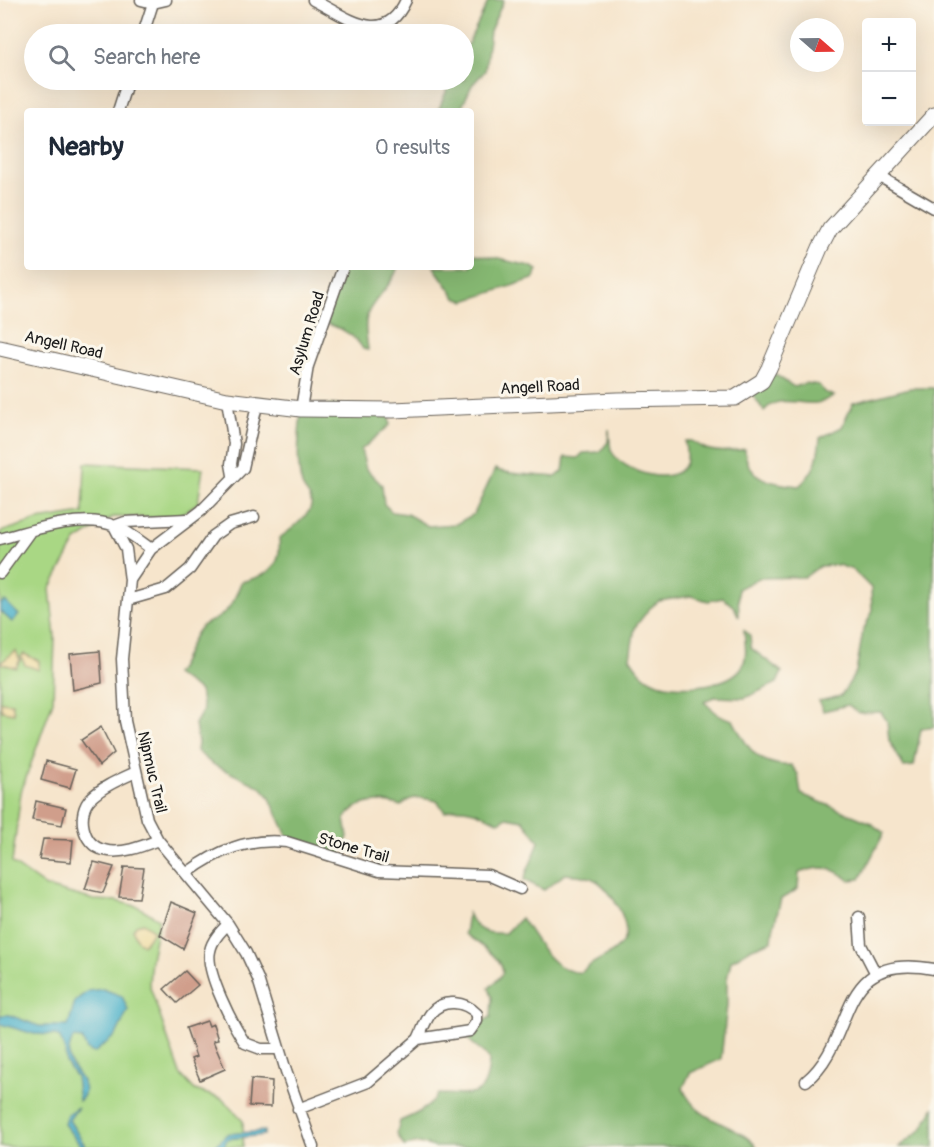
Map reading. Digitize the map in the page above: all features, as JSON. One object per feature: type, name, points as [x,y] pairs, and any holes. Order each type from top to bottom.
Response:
[{"type":"street","points":[[141,0],[153,3],[166,0]]},
{"type":"street","points":[[313,0],[364,24]]},
{"type":"street","points":[[387,24],[393,20],[406,0]]},
{"type":"street","points":[[146,24],[153,3]]},
{"type":"street","points":[[119,108],[125,90]]},
{"type":"street","name":"Angell Road","points":[[0,348],[226,400],[301,409],[393,410],[617,400],[735,398],[762,381],[820,246],[830,229],[934,115]]},
{"type":"street","points":[[877,175],[934,208]]},
{"type":"street","name":"Asylum Road","points":[[301,409],[308,366],[342,270]]},
{"type":"street","points":[[226,400],[234,444],[231,464],[233,475]]},
{"type":"street","name":"Nipmuc Trail","points":[[257,405],[243,468],[233,475],[219,495],[151,549],[130,580],[122,659],[124,698],[135,772],[147,819],[158,840],[228,924],[258,979],[298,1109],[313,1147]]},
{"type":"street","points":[[128,600],[166,589],[190,569],[213,536],[221,530],[254,517]]},
{"type":"street","points":[[114,526],[125,522],[187,519]]},
{"type":"street","points":[[0,539],[76,522],[114,526],[151,549]]},
{"type":"street","points":[[114,526],[126,549],[130,580]]},
{"type":"street","points":[[0,573],[28,533]]},
{"type":"street","points":[[135,772],[92,797],[86,804],[82,825],[93,845],[105,851],[136,848],[158,840]]},
{"type":"street","name":"Stone Trail","points":[[187,873],[208,858],[236,845],[274,840],[379,871],[488,875],[520,889]]},
{"type":"street","points":[[859,917],[861,945],[876,974]]},
{"type":"street","points":[[228,924],[219,933],[210,951],[214,980],[245,1043],[261,1049],[279,1049]]},
{"type":"street","points":[[806,1081],[825,1063],[851,1000],[862,985],[876,974],[912,965],[934,969]]},
{"type":"street","points":[[298,1109],[368,1082],[418,1039],[431,1013],[440,1005],[462,1004],[477,1014],[477,1021],[470,1031],[418,1039]]},
{"type":"green space","points":[[489,0],[504,0],[490,31],[485,71],[474,83],[474,31]]},
{"type":"green space","points":[[447,90],[470,90],[461,108],[439,108]]},
{"type":"green space","points":[[474,254],[530,266],[538,270],[533,279],[465,301],[456,298],[436,270],[474,270]]},
{"type":"green space","points":[[341,270],[397,270],[367,316],[368,350],[363,349],[346,332],[323,322]]},
{"type":"green space","points":[[768,370],[794,387],[806,383],[819,385],[824,392],[834,396],[818,403],[788,401],[776,403],[764,411],[752,394]]},
{"type":"green space","points":[[910,388],[934,388],[934,727],[921,729],[914,766],[904,767],[889,740],[887,721],[881,712],[859,713],[848,705],[823,711],[819,701],[841,696],[856,672],[863,631],[872,612],[871,588],[853,570],[838,565],[820,566],[805,577],[759,578],[738,589],[739,617],[734,607],[723,598],[708,601],[691,596],[659,601],[649,609],[635,627],[630,658],[640,671],[653,681],[686,687],[713,683],[735,674],[742,667],[745,658],[744,630],[750,636],[751,648],[782,672],[777,683],[745,698],[714,697],[704,702],[720,716],[733,720],[743,739],[761,759],[779,765],[791,765],[798,774],[801,794],[869,822],[884,833],[860,879],[849,880],[825,868],[799,873],[798,889],[781,899],[772,941],[752,948],[731,961],[727,979],[727,1005],[721,1059],[690,1073],[683,1088],[698,1109],[738,1132],[757,1147],[435,1147],[419,1143],[404,1146],[397,1134],[400,1121],[417,1114],[438,1094],[470,1094],[482,1088],[486,1081],[489,1058],[469,1040],[464,1030],[491,1017],[492,997],[489,988],[501,976],[503,969],[495,957],[465,934],[468,913],[478,928],[493,933],[506,933],[521,918],[539,945],[554,962],[562,968],[582,972],[619,946],[623,941],[625,926],[614,900],[603,886],[593,879],[565,874],[544,890],[524,880],[539,841],[523,820],[507,817],[499,822],[465,809],[445,812],[437,801],[422,798],[413,798],[401,806],[386,802],[370,803],[356,808],[345,819],[348,837],[340,856],[288,838],[269,796],[261,787],[212,764],[197,751],[195,724],[203,710],[200,691],[175,674],[200,628],[227,610],[241,582],[259,577],[272,569],[278,557],[279,538],[298,524],[310,510],[311,500],[302,485],[299,466],[301,405],[388,406],[390,425],[361,450],[366,469],[382,485],[384,504],[392,512],[407,514],[428,526],[456,524],[474,514],[495,469],[515,474],[556,477],[563,471],[565,457],[578,458],[583,453],[600,452],[608,442],[609,429],[612,452],[626,466],[637,471],[660,476],[679,471],[686,462],[685,441],[690,441],[712,451],[745,449],[750,468],[756,474],[771,482],[799,486],[809,476],[815,465],[820,438],[842,427],[853,403]]},
{"type":"green space","points":[[85,463],[203,468],[198,503],[175,518],[113,517],[76,541],[50,589],[55,637],[53,701],[21,792],[12,863],[46,887],[94,900],[116,901],[139,907],[159,919],[151,959],[149,984],[180,1074],[195,1090],[222,1099],[243,1121],[243,1147],[0,1147],[0,532],[38,520],[83,513]]},
{"type":"green space","points":[[934,1107],[934,1147],[899,1147],[922,1129]]},
{"type":"sand","points":[[16,651],[20,660],[16,668],[0,663]]},
{"type":"sand","points":[[24,654],[39,661],[39,670],[25,665],[21,657]]},
{"type":"sand","points":[[0,702],[12,703],[14,713],[2,711]]},
{"type":"sand","points":[[143,923],[154,931],[143,945],[137,940],[133,930],[136,925]]},
{"type":"water","points":[[5,601],[19,615],[12,622],[0,611],[0,604]]},
{"type":"water","points":[[103,989],[122,996],[128,1010],[116,1035],[94,1053],[87,1050],[82,1039],[73,1038],[69,1059],[85,1091],[79,1101],[76,1077],[66,1063],[65,1050],[60,1038],[55,1035],[34,1034],[0,1024],[0,1015],[9,1015],[39,1026],[68,1026],[75,1001],[88,991]]},
{"type":"water","points":[[78,1107],[69,1120],[86,1147],[82,1147],[64,1124],[67,1114]]},
{"type":"water","points":[[264,1131],[264,1135],[227,1139],[224,1147],[214,1147],[227,1134]]},
{"type":"building","points":[[100,651],[102,683],[73,690],[70,654]]},
{"type":"building","points":[[101,727],[114,753],[99,766],[81,740]]},
{"type":"building","points":[[46,761],[76,769],[70,788],[41,780]]},
{"type":"building","points":[[36,801],[66,808],[62,825],[32,820]]},
{"type":"building","points":[[43,839],[73,840],[71,862],[39,859]]},
{"type":"building","points":[[94,862],[114,867],[103,893],[85,889]]},
{"type":"building","points":[[124,867],[144,868],[139,898],[119,897]]},
{"type":"building","points":[[171,902],[197,913],[183,949],[160,935]]},
{"type":"building","points":[[185,971],[198,985],[177,1003],[164,989]]},
{"type":"building","points":[[207,1021],[209,1026],[213,1024],[218,1040],[213,1041],[225,1069],[200,1080],[191,1059],[196,1057],[186,1028]]},
{"type":"building","points":[[251,1079],[272,1081],[271,1107],[249,1106]]}]
